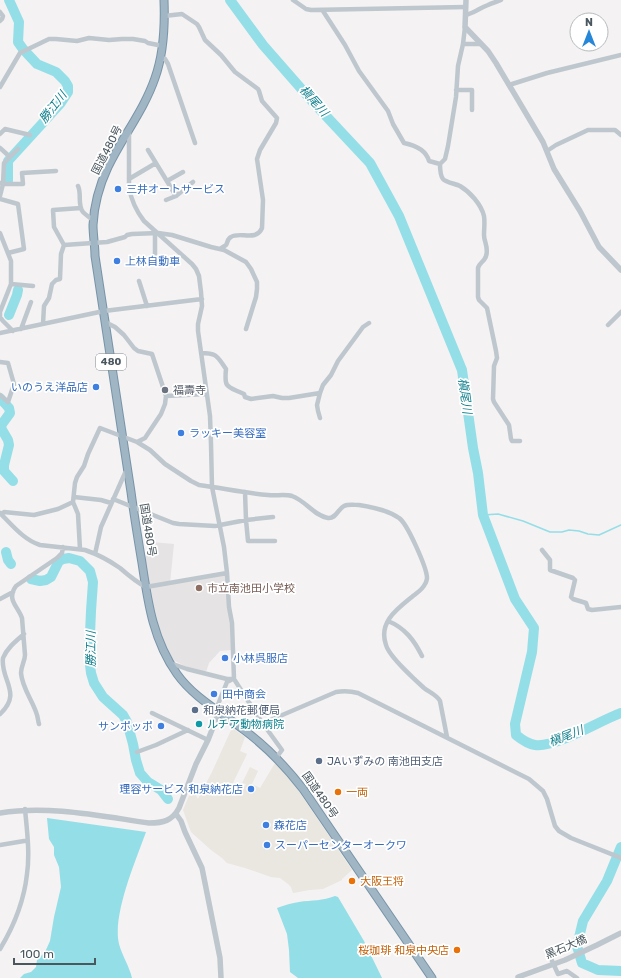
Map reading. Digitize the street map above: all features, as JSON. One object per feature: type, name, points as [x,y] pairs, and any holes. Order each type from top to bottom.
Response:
[{"type":"highway","name":"国道480号","points":[[164,0],[163,46],[156,77],[145,102],[108,167],[100,188],[93,227],[95,256],[133,508],[150,609],[157,636],[163,651],[186,685],[200,698],[245,731],[290,772],[432,978]]},
{"type":"street","points":[[293,0],[306,9],[323,11],[466,7]]},
{"type":"street","points":[[440,164],[445,159],[448,146],[458,66],[466,27],[466,0]]},
{"type":"street","points":[[466,15],[501,0]]},
{"type":"street","points":[[323,11],[345,45],[359,71],[388,111],[393,124],[404,142],[411,144],[422,151],[427,156],[429,161],[440,164]]},
{"type":"street","points":[[0,12],[2,19],[0,20]]},
{"type":"street","points":[[164,16],[182,14],[197,24],[205,40],[221,55],[235,72],[258,89],[262,101],[277,118],[276,123],[260,150],[258,159],[263,200],[261,231],[250,236],[230,237],[225,246],[220,249]]},
{"type":"street","points":[[466,27],[488,51],[496,63],[528,116],[547,151],[554,169],[580,211],[599,247],[621,269]]},
{"type":"street","points":[[0,87],[20,53],[49,40],[56,39],[77,42],[89,38],[110,40],[132,39],[163,46]]},
{"type":"street","points":[[463,44],[481,44]]},
{"type":"street","points":[[509,85],[548,73],[621,55]]},
{"type":"street","points":[[161,58],[165,59],[168,64],[195,143]]},
{"type":"street","points":[[456,90],[472,90],[472,110]]},
{"type":"street","points":[[0,134],[4,129],[30,135]]},
{"type":"street","points":[[129,129],[130,194],[144,221],[192,264],[199,276],[202,306],[198,331],[210,416],[212,487],[224,547],[227,573],[229,607],[232,623],[234,679],[262,723],[282,750],[276,758]]},
{"type":"street","points":[[547,151],[556,145],[588,130],[615,130],[621,135]]},
{"type":"street","points":[[0,148],[10,157]]},
{"type":"street","points":[[8,253],[24,249],[18,204],[0,197],[4,163],[18,149]]},
{"type":"street","points":[[148,150],[176,196]]},
{"type":"street","points":[[129,178],[156,163]]},
{"type":"street","points":[[440,164],[443,179],[468,192],[477,203],[484,216],[484,237],[487,248],[486,256],[478,268],[478,297],[487,308],[496,351],[497,358],[494,366],[493,399],[509,425],[512,441],[520,441]]},
{"type":"street","points":[[2,184],[23,184],[22,173],[56,171]]},
{"type":"street","points":[[167,182],[183,172]]},
{"type":"street","points":[[166,200],[176,196],[193,182]]},
{"type":"street","points":[[78,186],[80,190],[81,208],[83,212],[94,221]]},
{"type":"street","points":[[43,324],[44,306],[49,298],[52,284],[60,279],[61,254],[64,245],[54,227],[53,210],[81,208]]},
{"type":"street","points":[[0,233],[2,243],[11,261],[11,284],[0,312],[0,317],[13,331]]},
{"type":"street","points":[[155,255],[157,234]]},
{"type":"street","points":[[64,245],[107,242],[125,237],[127,235],[157,234],[172,235],[230,253],[246,262],[251,269],[256,282],[256,297],[246,329]]},
{"type":"street","points":[[139,282],[147,306]]},
{"type":"street","points":[[11,284],[33,286]]},
{"type":"street","points":[[0,333],[104,311],[202,299]]},
{"type":"street","points":[[20,329],[31,302]]},
{"type":"street","points":[[608,325],[621,312]]},
{"type":"street","points":[[105,322],[115,327],[138,351],[152,354],[166,396],[161,414],[145,438],[137,442]]},
{"type":"street","points":[[320,418],[317,405],[323,385],[331,375],[338,361],[363,327],[369,323]]},
{"type":"street","points":[[201,353],[211,353],[218,357],[226,369],[225,381],[227,386],[244,394],[245,398],[250,399],[273,396],[289,398],[320,393]]},
{"type":"street","points":[[0,362],[8,363],[14,384],[8,402],[0,395]]},
{"type":"street","points":[[166,396],[206,394]]},
{"type":"street","points":[[80,549],[78,514],[73,500],[75,484],[100,428],[137,442],[150,450],[165,464],[199,485],[268,495],[294,497],[305,503],[315,513],[327,518],[334,517],[342,507],[346,505],[358,505],[382,510],[400,518],[406,525],[415,544],[427,577],[426,583],[421,589],[394,612],[385,626],[384,641],[390,655],[424,688],[439,698],[446,737]]},
{"type":"street","points":[[95,554],[101,527],[125,473],[128,472]]},
{"type":"street","points":[[245,492],[248,541],[276,541]]},
{"type":"street","points":[[227,573],[146,587],[136,582],[118,567],[85,550],[33,543],[27,540],[0,514],[4,512],[34,515],[58,509],[73,500],[100,500],[112,501],[179,524],[215,526],[273,517]]},
{"type":"street","points":[[39,724],[37,715],[21,676],[21,669],[25,659],[24,634],[21,614],[12,602],[12,597],[16,586],[57,558],[62,553],[63,548]]},
{"type":"street","points":[[542,550],[550,560],[550,570],[575,580],[571,594],[573,599],[586,603],[588,609],[592,610],[621,607]]},
{"type":"street","points":[[0,599],[13,592]]},
{"type":"street","points":[[388,622],[397,625],[407,634],[417,646],[422,656]]},
{"type":"street","points":[[0,714],[4,711],[9,701],[9,690],[3,679],[1,666],[3,659],[13,644],[24,634]]},
{"type":"street","points":[[170,662],[187,669],[227,679],[234,679]]},
{"type":"street","points":[[0,813],[26,810],[58,810],[154,823],[164,822],[176,814],[219,712],[217,706],[227,682],[234,679]]},
{"type":"street","points":[[245,731],[336,692],[350,691],[358,693],[529,778],[543,791],[555,826],[559,831],[571,838],[621,858]]},
{"type":"street","points":[[152,713],[208,740]]},
{"type":"street","points":[[137,752],[156,746],[188,730]]},
{"type":"street","points":[[0,948],[18,914],[27,874],[26,810]]},
{"type":"street","points":[[176,814],[181,821],[202,868],[220,958],[222,978]]},
{"type":"street","points":[[0,845],[27,841]]},
{"type":"street","name":"黒石大橋","points":[[517,978],[564,960],[621,933]]},
{"type":"street","points":[[548,952],[558,974],[567,971],[577,978]]},
{"type":"shaded area","points":[[152,542],[174,544],[170,583],[226,574],[231,650],[220,651],[209,663],[206,672],[187,667],[171,659],[157,626],[145,558]]},
{"type":"shaded area","points":[[232,728],[245,737],[240,751],[247,754],[230,789],[238,792],[245,786],[246,784],[242,783],[250,767],[258,771],[252,784],[260,788],[275,763],[298,790],[352,870],[342,880],[323,889],[293,893],[291,887],[280,878],[271,877],[227,863],[191,832],[183,810],[192,789],[198,799]]},
{"type":"water","points":[[47,818],[146,832],[131,872],[119,918],[119,944],[132,978],[20,978],[24,974],[31,972],[36,967],[37,960],[45,952],[50,941],[61,887],[59,867],[54,855],[54,847],[49,839]]},
{"type":"water","points":[[335,896],[338,897],[364,941],[382,978],[298,978],[290,972],[287,934],[277,908],[294,903],[322,900]]},
{"type":"waterway","name":"勝江川","points":[[8,181],[8,161],[60,104],[68,92],[68,86],[65,81],[56,72],[37,64],[18,42],[19,22],[9,0]]},
{"type":"waterway","name":"槇尾川","points":[[230,0],[263,45],[312,101],[370,163],[399,216],[462,370],[483,515],[515,599],[534,628],[532,652],[515,724],[516,735],[530,744],[544,745],[566,738],[621,713]]},
{"type":"waterway","name":"勝江川","points":[[9,315],[18,290]]},
{"type":"waterway","name":"勝江川","points":[[0,398],[9,408],[10,413],[2,424],[1,428],[8,440],[9,445],[4,471],[13,481]]},
{"type":"waterway","points":[[483,515],[498,514],[523,521],[550,532],[562,532],[569,530],[599,535],[621,525]]},
{"type":"waterway","name":"勝江川","points":[[6,552],[8,560],[11,564]]},
{"type":"waterway","name":"勝江川","points":[[31,579],[40,581],[46,580],[51,577],[59,561],[69,558],[80,561],[90,571],[93,582],[89,657],[94,683],[103,697],[123,715],[127,722],[140,773],[148,782],[161,790],[168,799]]},
{"type":"waterway","name":"槇尾川","points":[[621,847],[607,881],[583,921],[577,946],[582,963],[598,970],[621,971]]},
{"type":"place","name":"三井オートサービス","points":[[118,189]]},
{"type":"place","name":"上林自動車","points":[[117,261]]},
{"type":"place","name":"いのうえ洋品店","points":[[96,387]]},
{"type":"place","name":"福壽寺","points":[[165,390]]},
{"type":"place","name":"ラッキー美容室","points":[[181,433]]},
{"type":"place","name":"市立南池田小学校","points":[[199,588]]},
{"type":"place","name":"小林呉服店","points":[[225,658]]},
{"type":"place","name":"田中商会","points":[[214,694]]},
{"type":"place","name":"和泉納花郵便局","points":[[195,710]]},
{"type":"place","name":"ルチア動物病院","points":[[199,724]]},
{"type":"place","name":"サンポッポ","points":[[161,726]]},
{"type":"place","name":"JAいずみの 南池田支店","points":[[319,761]]},
{"type":"place","name":"理容サービス 和泉納花店","points":[[251,789]]},
{"type":"place","name":"一両","points":[[338,792]]},
{"type":"place","name":"森花店","points":[[266,825]]},
{"type":"place","name":"スーパーセンターオークワ","points":[[267,845]]},
{"type":"place","name":"大阪王将","points":[[352,881]]},
{"type":"place","name":"桜珈琲 和泉中央店","points":[[457,950]]}]
